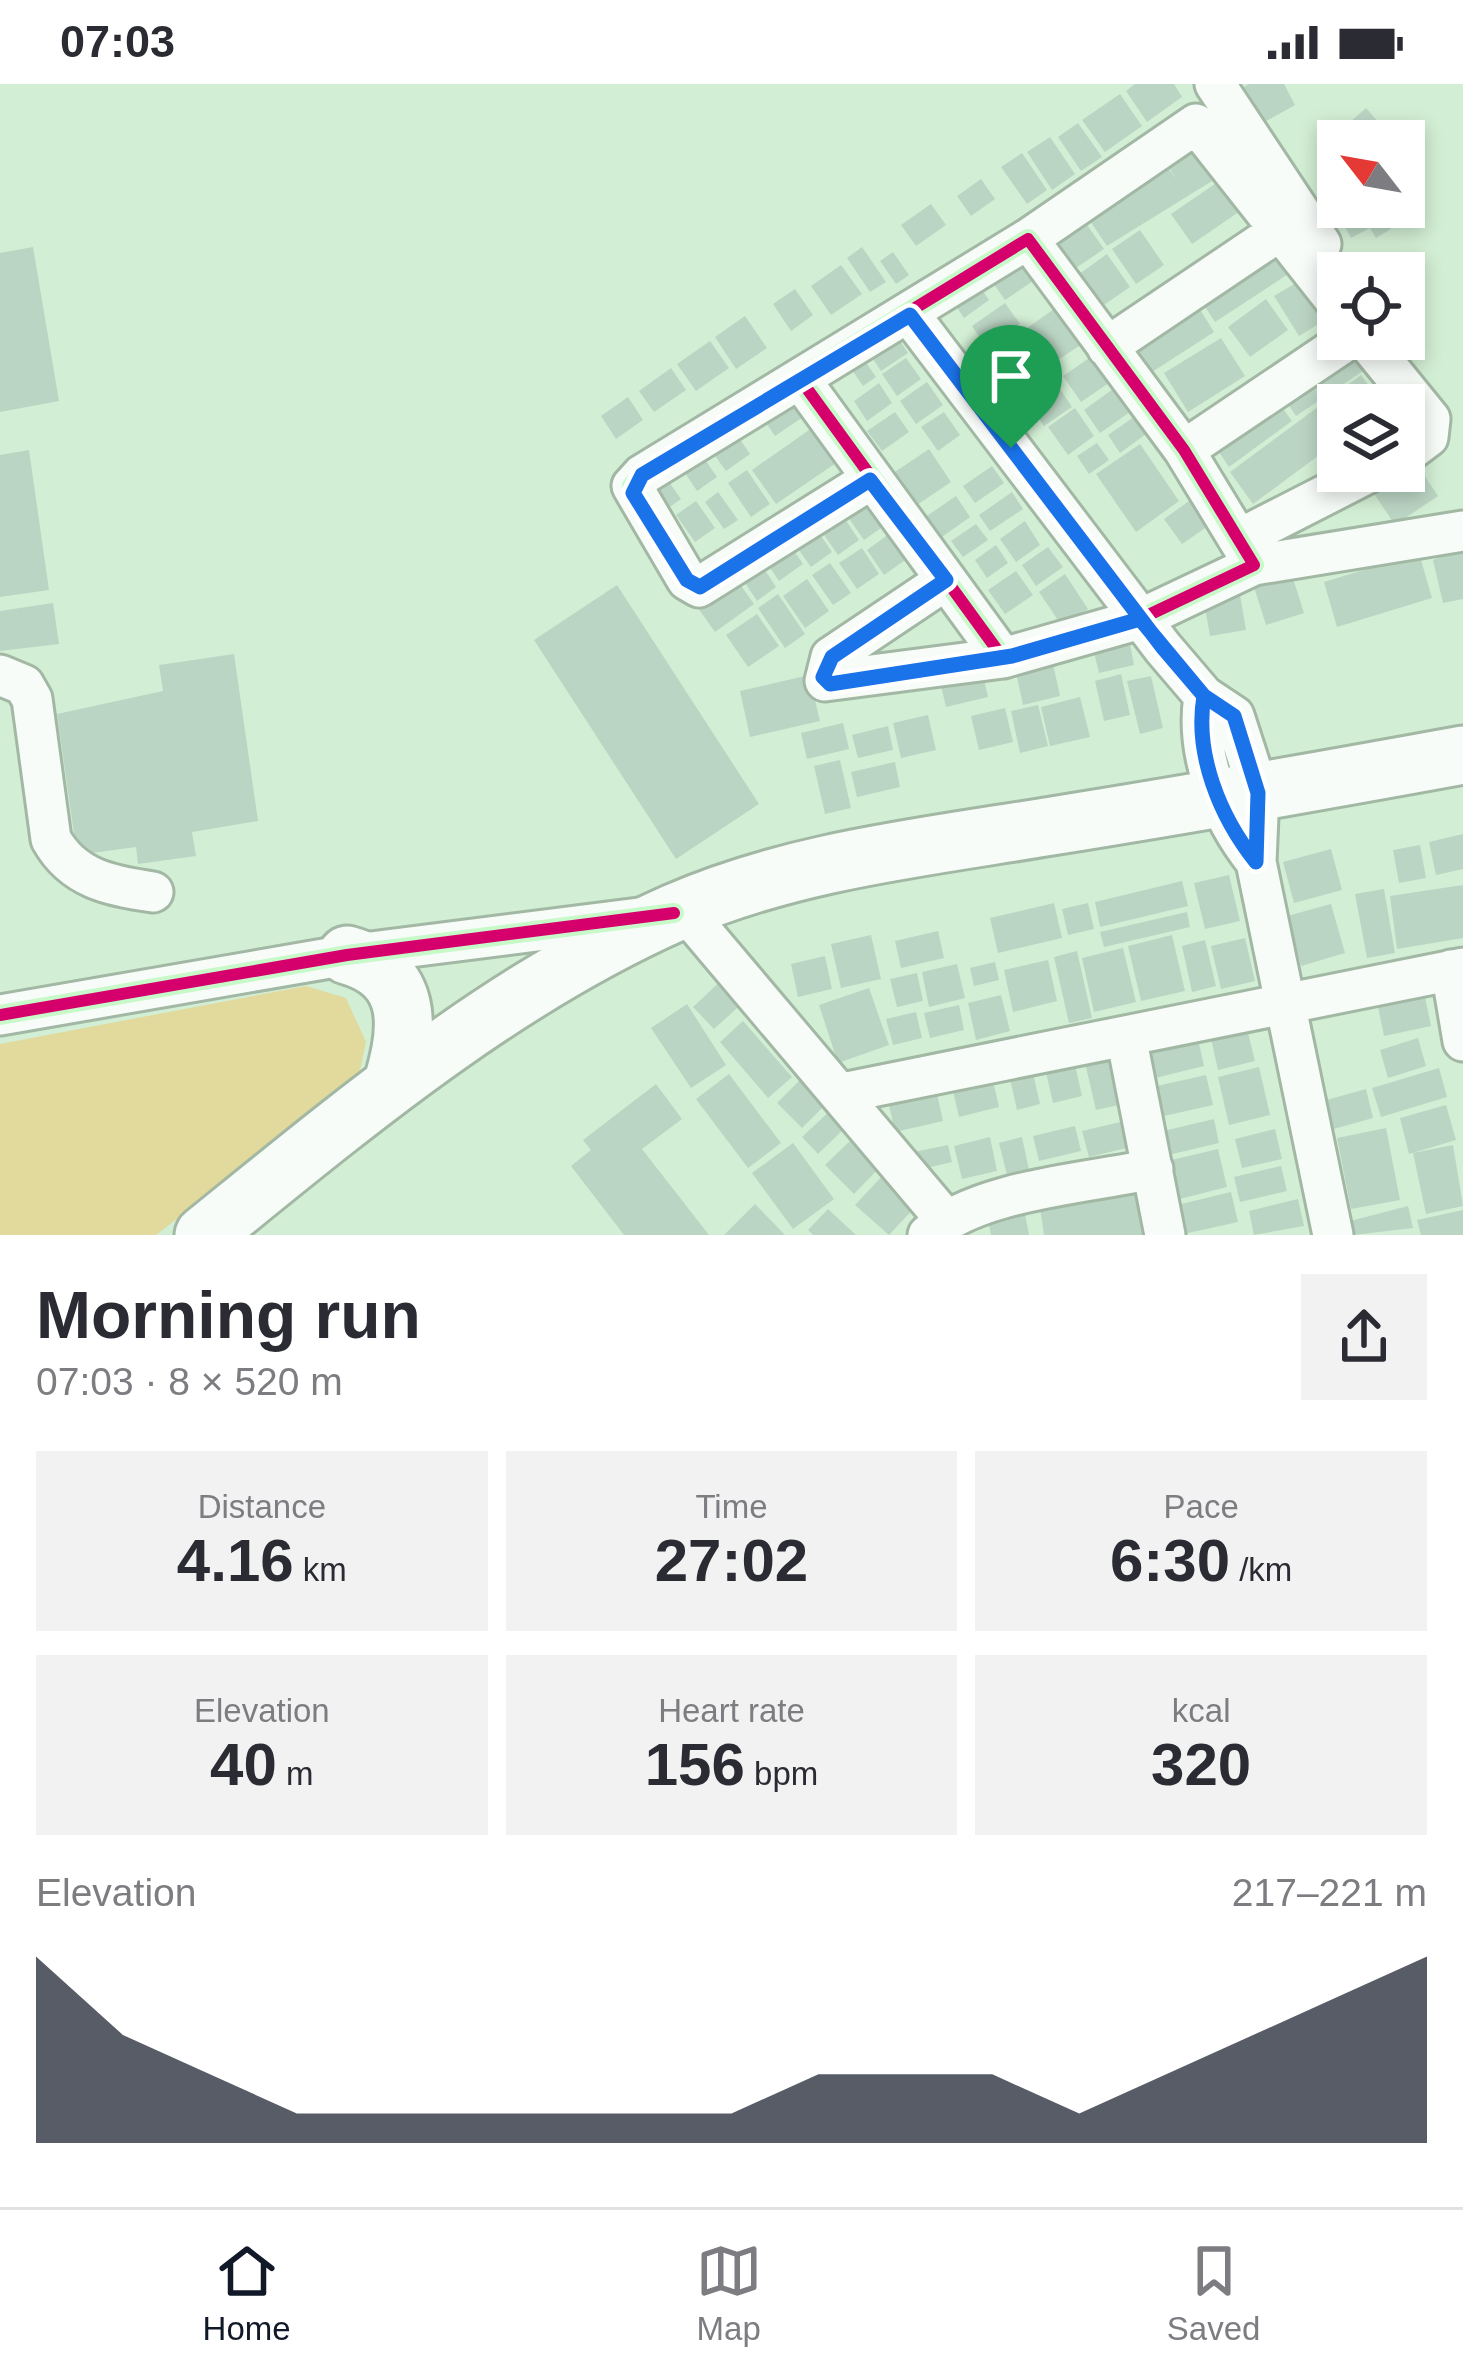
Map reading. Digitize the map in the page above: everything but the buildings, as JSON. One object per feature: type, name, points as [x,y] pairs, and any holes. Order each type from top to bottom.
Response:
[{"type":"highway","points":[[204,1235],[394,1082],[564,971],[679,912],[864,856],[1463,755]]},
{"type":"highway","points":[[347,955],[380,974],[405,1012],[409,1031],[394,1082]]},
{"type":"street","points":[[1215,84],[1327,252]]},
{"type":"street","points":[[870,480],[700,587],[687,580],[633,493],[635,481],[910,315],[1194,124],[1317,277]]},
{"type":"street","points":[[1107,347],[1281,230]]},
{"type":"street","points":[[1028,239],[1184,450],[1248,552]]},
{"type":"street","points":[[910,315],[1140,619],[1204,696],[1234,716],[1238,796],[1256,862],[1333,1235]]},
{"type":"street","points":[[1184,450],[1318,360]]},
{"type":"street","points":[[1382,360],[1402,384]]},
{"type":"street","points":[[1413,360],[1463,419]]},
{"type":"street","points":[[800,379],[1003,658]]},
{"type":"street","points":[[946,580],[832,657],[823,673],[825,682],[1003,658],[1140,619],[1340,492]]},
{"type":"street","points":[[1248,552],[1463,531]]},
{"type":"street","points":[[0,675],[24,685],[32,699],[51,839],[61,856],[108,886],[153,892]]},
{"type":"street","points":[[0,1015],[347,955],[679,912],[842,1093],[936,1227],[973,1207],[1153,1169]]},
{"type":"street","points":[[842,1093],[1457,969],[1463,1041]]},
{"type":"street","points":[[1126,1036],[1165,1235]]},
{"type":"shaded area","points":[[306,986],[346,998],[366,1042],[358,1079],[156,1235],[0,1235],[0,1044]]},
{"type":"cycle path","points":[[800,379],[1003,658],[1140,619],[1254,565],[1184,450],[1028,239],[642,475],[632,486],[687,580],[699,587],[870,480]]},
{"type":"cycle path","points":[[0,1015],[347,955],[674,913]]},
{"type":"route","points":[[1011,448],[910,315],[642,475],[632,486],[687,580],[700,587],[870,480],[946,580],[832,657],[823,677],[830,684],[1012,656],[1140,619],[1204,696],[1201,729],[1218,800],[1237,838],[1256,862],[1258,793],[1234,716],[1204,696],[1163,648],[1140,619],[1114,587],[1011,448]]}]
